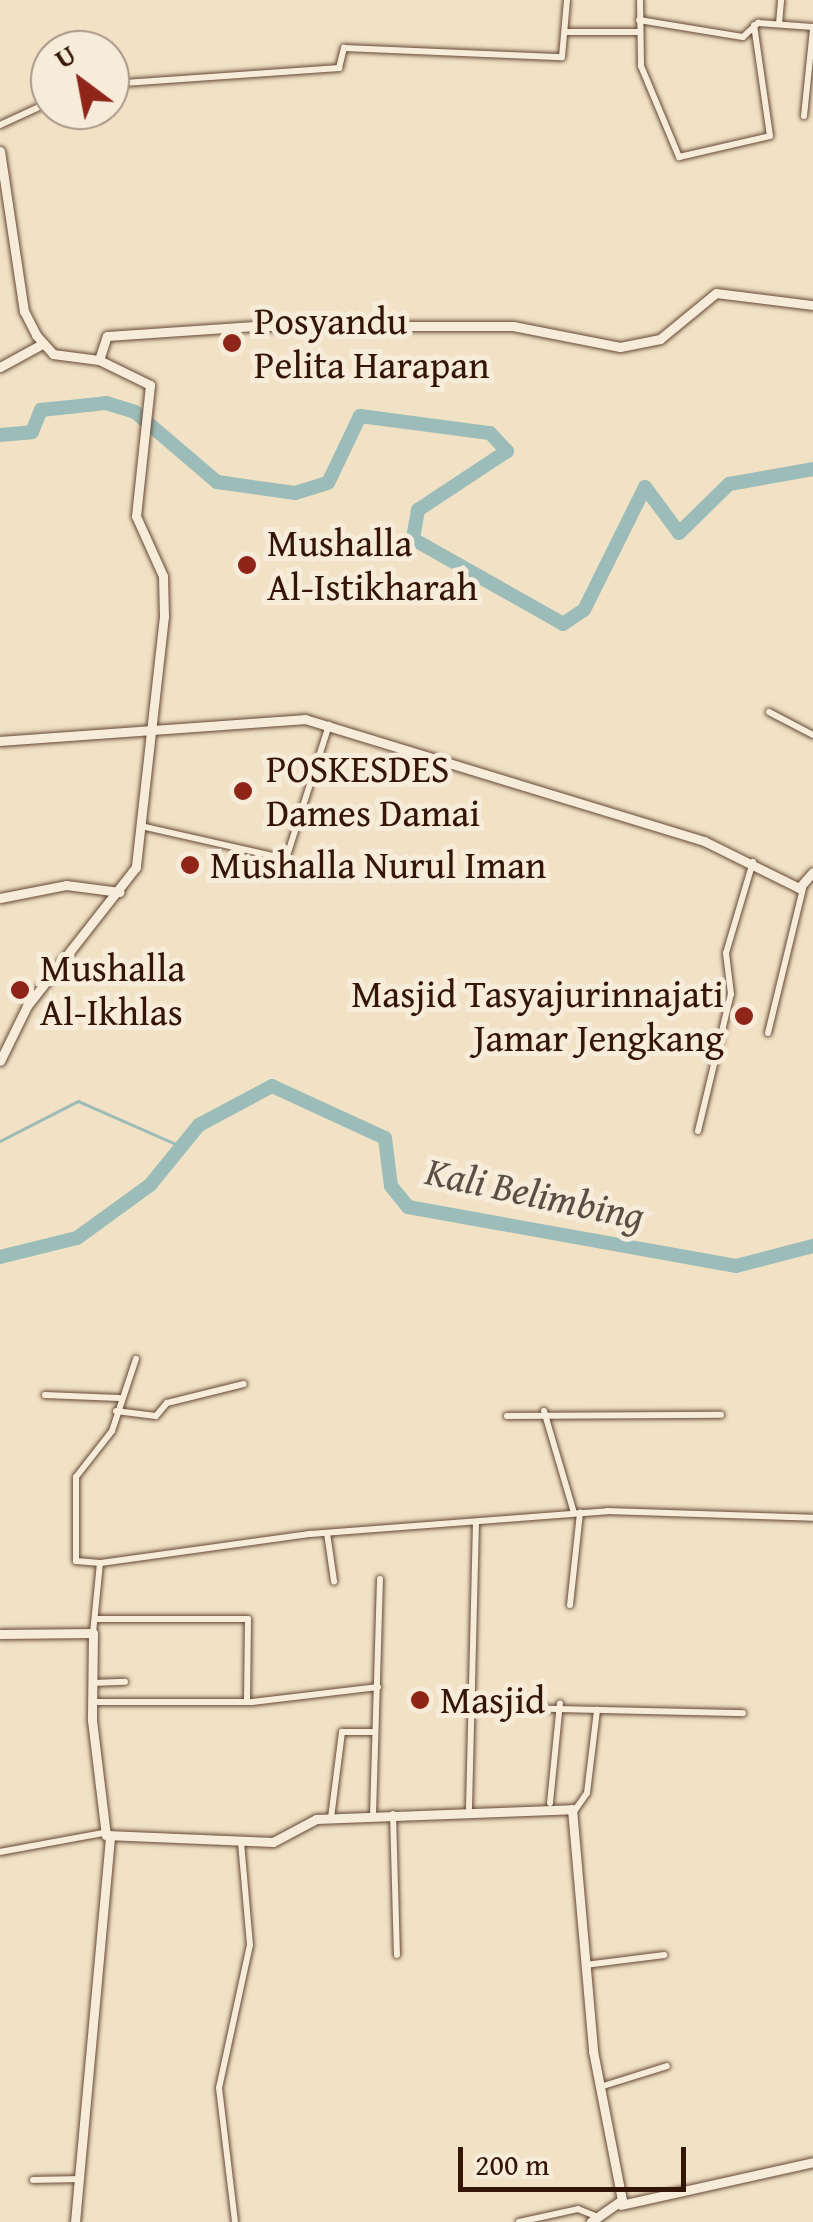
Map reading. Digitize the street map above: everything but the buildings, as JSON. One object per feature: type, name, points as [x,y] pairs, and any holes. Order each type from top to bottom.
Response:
[{"type":"street","points":[[130,83],[339,68],[344,48],[562,57],[566,0]]},
{"type":"street","points":[[640,0],[648,91],[678,157],[770,136],[754,24]]},
{"type":"street","points":[[779,24],[780,0]]},
{"type":"street","points":[[640,20],[743,37],[754,24],[813,28],[804,116]]},
{"type":"street","points":[[566,32],[640,32]]},
{"type":"street","points":[[0,125],[30,111]]},
{"type":"street","points":[[0,151],[24,311],[42,344],[59,356],[98,360],[146,378],[150,401],[136,516],[164,576],[136,867],[27,1006],[0,1061]]},
{"type":"street","points":[[98,360],[107,336],[255,326],[512,326],[620,346],[660,339],[716,293],[813,306]]},
{"type":"street","points":[[0,367],[42,344]]},
{"type":"street","points":[[769,712],[813,735]]},
{"type":"street","points":[[0,741],[150,725],[292,718],[329,726],[753,861],[802,888]]},
{"type":"street","points":[[140,826],[286,859],[329,726]]},
{"type":"street","points":[[698,1131],[731,994],[726,953],[753,861]]},
{"type":"street","points":[[768,1033],[802,888],[813,872]]},
{"type":"street","points":[[0,898],[66,885],[120,892]]},
{"type":"street","points":[[136,1359],[116,1410],[76,1477],[76,1561],[100,1563],[327,1533],[577,1513],[813,1518]]},
{"type":"street","points":[[116,1410],[156,1416],[167,1402],[244,1384]]},
{"type":"street","points":[[45,1395],[119,1398]]},
{"type":"street","points":[[544,1410],[577,1513],[570,1604]]},
{"type":"street","points":[[507,1416],[544,1410],[721,1415]]},
{"type":"street","points":[[469,1808],[476,1522]]},
{"type":"street","points":[[327,1533],[334,1581]]},
{"type":"street","points":[[76,2222],[107,1835],[92,1702],[100,1563]]},
{"type":"street","points":[[373,1815],[380,1579]]},
{"type":"street","points":[[95,1620],[248,1619],[247,1702]]},
{"type":"street","points":[[0,1634],[94,1633]]},
{"type":"street","points":[[92,1683],[125,1682]]},
{"type":"street","points":[[92,1702],[247,1702],[378,1687]]},
{"type":"street","points":[[471,1707],[560,1703],[598,1710],[743,1714]]},
{"type":"street","points":[[550,1803],[560,1703]]},
{"type":"street","points":[[573,1813],[585,1802],[598,1710]]},
{"type":"street","points":[[331,1818],[342,1733],[374,1732]]},
{"type":"street","points":[[0,1852],[107,1835],[241,1842],[287,1840],[331,1818],[469,1808],[550,1803],[573,1813]]},
{"type":"street","points":[[573,1813],[584,1965],[621,2205]]},
{"type":"street","points":[[393,1814],[397,1955]]},
{"type":"street","points":[[235,2222],[219,2088],[250,1944],[241,1842]]},
{"type":"street","points":[[584,1965],[664,1955]]},
{"type":"street","points":[[600,2087],[667,2066]]},
{"type":"street","points":[[519,2222],[578,2210],[593,2219],[621,2205],[813,2162]]},
{"type":"street","points":[[33,2180],[79,2179]]},
{"type":"waterway","points":[[0,435],[32,432],[41,410],[106,403],[135,412],[217,482],[295,493],[328,483],[360,416],[490,433],[507,451],[418,510],[413,539],[563,624],[584,610],[645,487],[679,533],[729,484],[813,469]]},
{"type":"waterway","name":"Kali Belimbing","points":[[0,1257],[77,1238],[150,1185],[199,1125],[272,1086],[385,1138],[391,1186],[408,1207],[736,1266],[813,1246]]},
{"type":"waterway","points":[[0,1141],[78,1101],[183,1147]]},
{"type":"place","name":"Posyandu Pelita Harapan","points":[[232,343]]},
{"type":"place","name":"Mushalla Al-Istikharah","points":[[247,565]]},
{"type":"place","name":"POSKESDES Dames Damai","points":[[243,791]]},
{"type":"place","name":"Mushalla Nurul Iman","points":[[190,865]]},
{"type":"place","name":"Mushalla Al-Ikhlas","points":[[20,990]]},
{"type":"place","name":"Masjid Tasyajurinnajati Jamar Jengkang","points":[[744,1016]]},
{"type":"place","name":"Masjid","points":[[420,1700]]}]
